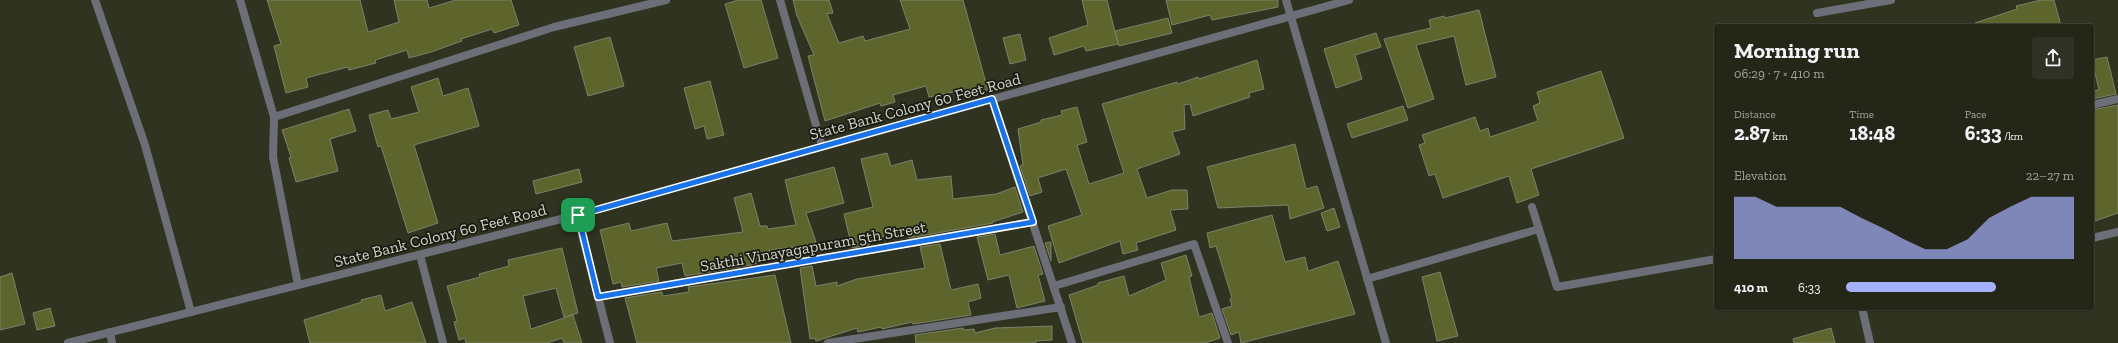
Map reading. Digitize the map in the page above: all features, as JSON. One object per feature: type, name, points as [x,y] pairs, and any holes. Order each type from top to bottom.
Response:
[{"type":"street","points":[[95,0],[145,145],[191,312]]},
{"type":"street","points":[[240,0],[274,118],[273,156],[298,285]]},
{"type":"street","points":[[274,118],[554,28],[666,0]]},
{"type":"street","points":[[780,0],[822,146]]},
{"type":"street","points":[[1286,0],[1386,343]]},
{"type":"street","name":"State Bank Colony 60 Feet Road","points":[[68,343],[578,215],[1349,0]]},
{"type":"street","points":[[1817,13],[1891,0]]},
{"type":"street","points":[[992,99],[1072,343]]},
{"type":"street","points":[[2094,105],[2118,99]]},
{"type":"street","points":[[1532,207],[1557,287],[1714,259]]},
{"type":"street","points":[[578,215],[610,343]]},
{"type":"street","name":"Sakthi Vinayagapuram 5th Street","points":[[598,297],[1033,222]]},
{"type":"street","points":[[1367,279],[1539,229]]},
{"type":"street","points":[[2094,238],[2118,232]]},
{"type":"street","points":[[1054,286],[1194,244],[1228,343]]},
{"type":"street","points":[[420,254],[443,343]]},
{"type":"street","points":[[828,343],[1061,307]]},
{"type":"street","points":[[1862,310],[1870,343]]},
{"type":"street","points":[[110,332],[112,343]]},
{"type":"building","points":[[267,0],[360,0],[368,32],[399,22],[394,0],[427,0],[429,8],[456,0],[511,0],[519,25],[494,33],[492,29],[461,39],[462,41],[431,52],[409,58],[407,50],[375,60],[376,63],[349,70],[348,67],[306,78],[308,87],[286,93],[274,46],[281,44]]},
{"type":"building","points":[[738,0],[761,0],[778,58],[744,68],[725,4]]},
{"type":"building","points":[[793,0],[829,0],[833,13],[827,14],[839,43],[863,36],[865,41],[910,29],[900,0],[963,0],[988,90],[965,95],[963,90],[929,97],[926,86],[893,95],[895,102],[881,106],[880,103],[825,121],[808,56],[814,55],[797,16]]},
{"type":"building","points":[[1082,0],[1107,0],[1118,44],[1086,51],[1084,46],[1054,55],[1049,38],[1088,25]]},
{"type":"building","points":[[1166,0],[1278,0],[1278,7],[1212,20],[1210,15],[1172,25]]},
{"type":"building","points":[[2041,0],[2054,0],[2060,24],[1975,24],[2017,9],[2016,6]]},
{"type":"building","points":[[1479,10],[1496,77],[1466,85],[1454,36],[1416,45],[1434,99],[1408,108],[1384,39],[1431,28],[1429,20]]},
{"type":"building","points":[[1168,18],[1172,33],[1119,46],[1115,31]]},
{"type":"building","points":[[1376,33],[1381,47],[1355,55],[1362,79],[1336,88],[1324,49]]},
{"type":"building","points":[[1020,34],[1026,60],[1010,64],[1003,38]]},
{"type":"building","points":[[610,37],[624,86],[588,96],[574,47]]},
{"type":"building","points":[[2107,57],[2116,94],[2094,99],[2094,91],[2099,90],[2094,69],[2094,60]]},
{"type":"building","points":[[1257,60],[1264,89],[1249,93],[1250,97],[1193,116],[1190,104],[1184,105],[1185,129],[1172,132],[1180,154],[1137,169],[1147,198],[1172,190],[1187,190],[1188,209],[1170,210],[1176,230],[1136,243],[1138,250],[1123,254],[1120,241],[1059,263],[1048,226],[1082,215],[1066,169],[1038,178],[1042,192],[1030,196],[1020,166],[1023,165],[1018,129],[1041,122],[1041,120],[1062,115],[1061,111],[1077,107],[1087,142],[1077,145],[1089,184],[1124,173],[1102,104],[1177,82],[1178,84],[1198,77],[1199,79]]},
{"type":"building","points":[[1601,71],[1624,138],[1531,169],[1539,195],[1517,203],[1509,176],[1443,198],[1435,174],[1429,176],[1419,145],[1425,143],[1422,135],[1475,117],[1480,131],[1488,128],[1490,137],[1538,121],[1533,106],[1540,103],[1537,92]]},
{"type":"building","points":[[438,78],[443,96],[468,88],[479,126],[414,145],[438,223],[408,233],[381,146],[378,147],[369,115],[388,110],[391,119],[419,112],[411,87]]},
{"type":"building","points":[[710,81],[724,135],[707,139],[704,126],[695,129],[684,88]]},
{"type":"building","points":[[2118,105],[2118,213],[2094,221],[2094,110]]},
{"type":"building","points":[[1403,106],[1408,120],[1352,138],[1347,124]]},
{"type":"building","points":[[349,109],[356,131],[330,139],[338,171],[296,182],[289,158],[291,157],[282,130]]},
{"type":"building","points":[[1295,144],[1306,189],[1317,186],[1324,208],[1290,219],[1288,205],[1218,208],[1207,167]]},
{"type":"building","points":[[887,153],[891,166],[912,160],[917,180],[951,176],[953,199],[996,194],[1015,187],[1023,212],[992,222],[993,223],[909,238],[908,234],[868,238],[869,245],[852,248],[844,214],[873,207],[861,159]]},
{"type":"building","points":[[834,167],[844,203],[806,213],[816,242],[796,249],[795,247],[769,250],[771,258],[751,265],[685,276],[682,263],[656,268],[659,281],[622,287],[621,282],[613,284],[600,230],[629,223],[631,231],[667,223],[672,241],[743,232],[734,198],[751,193],[760,226],[767,226],[768,229],[796,225],[785,180]]},
{"type":"building","points":[[579,169],[582,182],[536,194],[533,181]]},
{"type":"building","points":[[1334,208],[1340,227],[1327,231],[1321,213]]},
{"type":"building","points":[[1272,215],[1285,262],[1305,257],[1308,271],[1338,261],[1355,314],[1241,343],[1239,332],[1231,335],[1222,309],[1232,306],[1230,299],[1232,298],[1216,246],[1210,248],[1207,233]]},
{"type":"building","points":[[995,234],[1000,255],[1034,246],[1043,274],[1038,275],[1045,301],[1017,308],[1009,275],[988,280],[977,237]]},
{"type":"building","points":[[1051,242],[1051,261],[1045,243]]},
{"type":"building","points":[[940,244],[951,290],[978,284],[981,298],[968,302],[971,315],[913,324],[912,322],[882,329],[881,327],[858,332],[857,328],[816,341],[815,338],[810,339],[800,268],[812,266],[816,286],[837,282],[837,286],[857,279],[925,268],[920,247]]},
{"type":"building","points":[[562,248],[578,313],[564,317],[556,288],[523,296],[531,329],[573,315],[582,343],[564,343],[562,338],[547,343],[466,343],[465,338],[459,340],[454,322],[457,321],[447,286],[480,277],[479,274],[509,266],[508,260]]},
{"type":"building","points":[[1186,255],[1192,276],[1189,277],[1199,317],[1212,313],[1220,338],[1205,343],[1083,343],[1069,295],[1098,285],[1098,283],[1124,276],[1129,296],[1166,280],[1161,263]]},
{"type":"building","points":[[1440,272],[1458,336],[1437,341],[1422,277]]},
{"type":"building","points":[[12,273],[25,324],[0,330],[0,277]]},
{"type":"building","points":[[775,275],[791,343],[637,343],[625,298],[662,292],[663,296],[689,292],[688,287]]},
{"type":"building","points":[[381,295],[385,311],[412,302],[426,343],[310,343],[304,320],[362,302],[361,300]]},
{"type":"building","points":[[50,308],[55,326],[37,330],[33,313]]},
{"type":"building","points":[[1052,326],[1052,340],[1035,341],[1036,343],[916,343],[915,335],[963,328],[964,330],[974,329],[975,333],[995,328]]},
{"type":"building","points":[[1831,328],[1835,343],[1794,343],[1793,339]]},
{"type":"route","points":[[992,99],[1033,222],[598,297],[578,215],[992,99]]}]
